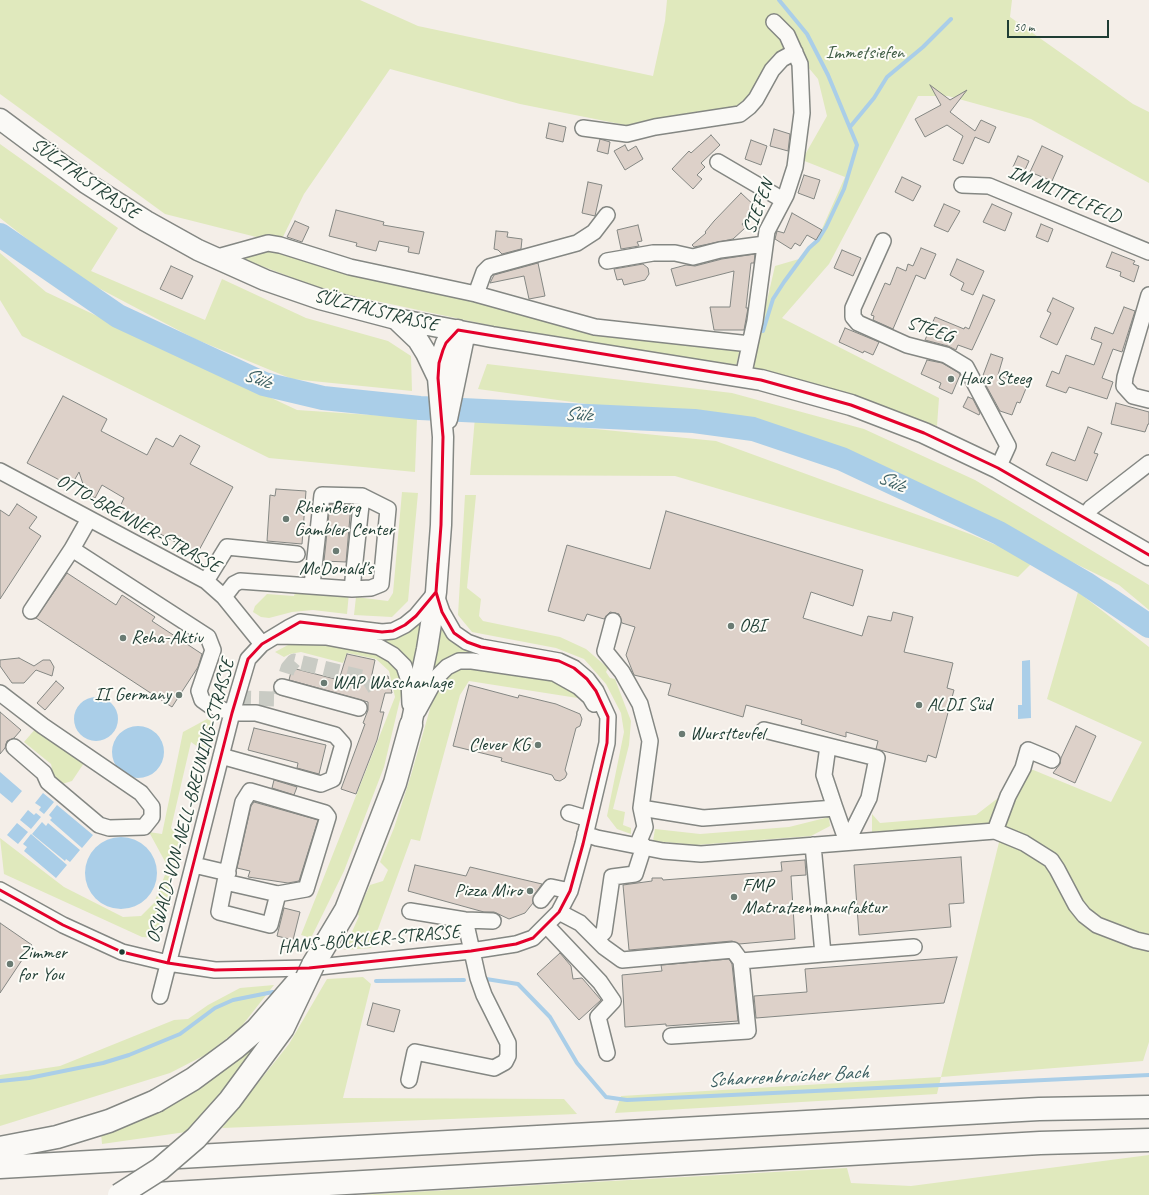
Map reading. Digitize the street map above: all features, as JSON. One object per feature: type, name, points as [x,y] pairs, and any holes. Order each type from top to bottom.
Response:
[{"type":"highway","points":[[119,1195],[160,1169],[190,1143],[230,1100],[283,1028],[313,966],[346,910],[396,783],[411,725]]},
{"type":"highway","points":[[0,1148],[57,1138],[109,1121],[156,1101],[193,1080],[236,1048],[257,1028],[313,966]]},
{"type":"highway","points":[[0,1167],[1031,1109],[1149,1107]]},
{"type":"highway","points":[[138,1195],[1024,1144],[1149,1140]]},
{"type":"main road","name":"SÜLZTALSTRASSE","points":[[0,119],[86,183],[117,203],[214,258],[265,280],[320,299],[396,319],[744,377],[808,392],[881,416],[924,433],[998,468],[1084,516],[1149,555]]},
{"type":"main road","points":[[396,319],[418,340],[426,353],[447,379]]},
{"type":"main road","points":[[411,725],[424,664],[436,592],[441,525],[443,437],[447,379],[439,363],[446,343],[462,331]]},
{"type":"street","name":"SIEFEN","points":[[744,377],[755,321],[764,244],[767,231],[783,200],[794,167],[802,113],[800,64],[787,35],[774,22]]},
{"type":"street","points":[[583,128],[627,134],[662,126],[740,114],[750,107],[756,99],[772,70],[782,59],[794,52]]},
{"type":"street","points":[[718,162],[783,200]]},
{"type":"street","name":"IM MITTELFELD","points":[[962,185],[989,186],[1149,252]]},
{"type":"street","points":[[476,294],[484,272],[489,267],[577,243],[594,232],[607,216]]},
{"type":"street","name":"STEEG","points":[[883,241],[853,308],[853,317],[858,323],[907,345],[946,355],[966,367],[1008,446],[998,468]]},
{"type":"street","name":"SÜLZTALSTRASSE","points":[[214,258],[268,243],[280,244],[350,267],[476,294],[595,327],[750,344]]},
{"type":"street","points":[[607,261],[653,253],[675,253],[693,257],[720,250],[764,244]]},
{"type":"street","points":[[1149,295],[1125,377],[1124,386],[1133,396],[1149,400]]},
{"type":"street","points":[[1084,516],[1091,508],[1149,463]]},
{"type":"street","name":"OTTO-BRENNER-STRASSE","points":[[0,471],[206,581],[224,597],[262,644]]},
{"type":"street","points":[[224,597],[234,584],[240,581],[352,589],[371,588],[381,584],[385,556],[388,509],[362,496],[322,495],[312,585]]},
{"type":"street","points":[[352,589],[362,496]]},
{"type":"street","points":[[31,611],[89,519]]},
{"type":"street","points":[[206,581],[227,547],[297,554]]},
{"type":"street","points":[[72,548],[208,637],[212,643],[213,650],[199,691],[202,700],[208,705],[232,713],[256,713],[335,735],[343,744],[333,779],[321,784],[221,756]]},
{"type":"street","name":"OSWALD-VON-NELL-BREUNING-STRASSE","points":[[160,996],[232,713],[248,659],[262,644],[300,622],[382,632],[393,630],[405,625],[416,616],[436,592]]},
{"type":"street","name":"HANS-BÖCKLER-STRASSE","points":[[0,890],[63,925],[116,949],[168,963],[215,970],[309,968],[472,951],[516,944],[534,938],[559,912],[570,891],[607,743],[608,717],[596,691],[587,679],[574,668],[559,661],[481,646],[467,642],[454,634],[448,625],[436,592]]},
{"type":"street","points":[[596,939],[604,932],[612,877],[635,874],[645,827],[641,808],[650,741],[640,704],[622,672],[605,651],[613,621]]},
{"type":"street","points":[[275,636],[326,637],[379,647],[393,655],[404,666],[409,681],[411,725]]},
{"type":"street","points":[[411,725],[436,678],[447,667],[459,661],[472,661],[554,673],[567,679],[590,697],[608,732]]},
{"type":"street","points":[[282,687],[359,708]]},
{"type":"street","points":[[0,693],[50,730],[141,793],[152,807],[152,817],[144,827],[109,828],[99,825],[48,782],[44,773],[14,747]]},
{"type":"street","points":[[764,730],[878,758],[869,798],[847,842]]},
{"type":"street","points":[[828,746],[824,775],[847,842]]},
{"type":"street","points":[[995,831],[1008,796],[1023,768],[1028,750],[1052,760]]},
{"type":"street","points":[[194,865],[226,878],[278,894],[306,889],[328,817],[325,813],[250,791],[243,802],[226,878],[220,912],[270,925],[278,894]]},
{"type":"street","points":[[641,808],[703,818],[835,808]]},
{"type":"street","points":[[569,813],[587,826],[597,838],[663,851],[701,854],[995,831],[1024,843],[1050,860],[1057,869],[1076,905],[1084,915],[1097,925],[1136,940],[1149,943]]},
{"type":"street","points":[[813,845],[823,954]]},
{"type":"street","points":[[541,900],[551,887],[570,891]]},
{"type":"street","points":[[410,911],[465,920],[493,921]]},
{"type":"street","points":[[559,912],[580,923],[596,939],[622,960],[733,950],[741,961],[748,1031],[671,1036]]},
{"type":"street","points":[[409,1080],[415,1052],[494,1068],[505,1062],[508,1056],[508,1043],[484,995],[478,978],[465,920]]},
{"type":"street","points":[[547,926],[600,982],[612,1001],[598,1018],[607,1053]]},
{"type":"street","points":[[741,961],[914,947]]},
{"type":"green space","points":[[0,0],[360,0],[418,26],[653,76],[665,21],[667,0],[1012,0],[1010,17],[1133,104],[1149,112],[1149,183],[1031,119],[948,96],[918,96],[829,264],[782,318],[939,398],[937,426],[754,369],[759,335],[775,266],[799,259],[817,240],[845,177],[802,160],[827,116],[818,79],[793,49],[773,55],[745,107],[630,126],[520,104],[390,69],[304,194],[280,243],[165,214],[0,94]]},
{"type":"green space","points":[[0,144],[118,228],[91,271],[205,320],[222,279],[306,318],[388,341],[411,356],[412,391],[292,379],[195,339],[72,274],[0,218]]},
{"type":"green space","points":[[267,245],[589,330],[741,344],[736,366],[530,334],[325,290],[235,256]]},
{"type":"green space","points":[[0,253],[46,292],[297,410],[417,418],[415,472],[269,458],[22,336],[0,300]]},
{"type":"green space","points":[[487,364],[732,393],[864,429],[975,480],[1149,585],[1149,610],[1119,585],[986,520],[828,452],[681,417],[478,389]]},
{"type":"green space","points":[[475,417],[716,441],[970,534],[1034,561],[1018,577],[675,476],[470,475]]},
{"type":"green space","points":[[402,492],[418,493],[408,601],[392,617],[354,615],[356,597],[388,601],[393,593]]},
{"type":"green space","points":[[465,495],[476,495],[467,588],[481,599],[479,616],[483,621],[560,637],[586,649],[608,668],[606,672],[610,678],[615,679],[631,721],[629,745],[613,809],[625,812],[623,825],[631,828],[631,834],[617,829],[607,816],[624,732],[621,713],[606,684],[584,659],[556,648],[472,632],[458,615]]},
{"type":"green space","points":[[1078,592],[1149,647],[1149,1042],[1143,1061],[941,1077],[1006,814],[1031,769],[1111,802],[1142,742],[1047,699]]},
{"type":"green space","points":[[295,593],[349,593],[347,614],[313,610],[292,612],[269,618],[261,617],[253,612],[255,606],[267,594],[294,596]]},
{"type":"green space","points":[[422,615],[412,679],[404,658],[299,628],[385,638],[402,635],[411,629]]},
{"type":"green space","points":[[440,623],[446,635],[456,644],[472,651],[558,666],[473,657],[426,685]]},
{"type":"green space","points":[[310,643],[374,651],[395,665],[404,683],[384,767],[344,871],[311,938],[301,935],[395,697],[389,671],[376,659],[347,653],[343,663],[301,652],[284,657],[275,652],[288,645]]},
{"type":"green space","points":[[462,667],[550,677],[569,684],[584,699],[469,681],[460,695],[420,841],[411,839],[371,948],[344,950],[359,916],[357,913],[370,885],[383,881],[388,870],[380,862],[394,828],[411,775],[438,681]]},
{"type":"green space","points":[[207,719],[213,722],[205,752],[191,742],[171,828],[182,843],[160,931],[155,938],[142,937],[4,874],[0,838],[64,887],[123,917],[141,916],[154,903],[168,867],[149,832],[162,834],[183,732]]},
{"type":"green space","points":[[37,727],[84,763],[72,781],[62,784],[54,778],[51,764],[24,742]]},
{"type":"green space","points":[[998,798],[1000,814],[991,825],[872,832],[872,814],[880,823],[976,815]]},
{"type":"green space","points":[[829,817],[830,826],[811,836],[696,845],[653,841],[655,829],[700,834],[789,827]]},
{"type":"green space","points":[[363,977],[371,984],[343,1098],[564,1099],[577,1114],[222,1128],[289,1044],[327,979]]},
{"type":"green space","points":[[274,985],[241,1027],[207,1054],[170,1073],[0,1126],[0,1075],[60,1066],[174,1020],[188,1019],[208,1005],[240,988]]},
{"type":"green space","points":[[255,1039],[264,1043],[186,1132],[102,1144],[101,1132]]},
{"type":"green space","points":[[941,1077],[937,1094],[615,1113],[621,1096]]},
{"type":"green space","points":[[1149,1155],[1149,1195],[358,1195],[847,1168],[851,1183],[911,1186]]},
{"type":"water","points":[[1030,660],[1031,718],[1018,719],[1018,705],[1022,705],[1022,661]]},
{"type":"water","points":[[96,697],[108,701],[114,707],[118,719],[114,731],[108,737],[96,741],[84,737],[78,731],[74,719],[78,707],[84,701]]},
{"type":"water","points":[[133,726],[143,726],[157,733],[164,747],[164,757],[157,771],[143,778],[133,778],[123,774],[116,767],[112,757],[112,747],[116,737],[123,730]]},
{"type":"water","points":[[0,772],[22,791],[12,803],[0,793]]},
{"type":"water","points":[[43,793],[54,802],[44,814],[39,810],[41,807],[35,803]]},
{"type":"water","points":[[57,805],[93,835],[82,848],[50,820],[52,818],[49,815]]},
{"type":"water","points":[[28,810],[34,815],[36,813],[41,817],[31,829],[20,820]]},
{"type":"water","points":[[42,822],[46,826],[48,823],[80,850],[70,862],[66,859],[65,861],[32,834]]},
{"type":"water","points":[[17,823],[28,832],[18,844],[7,835]]},
{"type":"water","points":[[31,834],[67,865],[56,878],[24,851],[27,847],[23,844]]},
{"type":"water","points":[[121,837],[141,843],[151,853],[157,873],[151,893],[141,903],[121,909],[101,903],[91,893],[85,873],[91,853],[101,843]]},
{"type":"building","points":[[930,85],[950,100],[967,90],[950,112],[975,131],[981,120],[996,127],[989,143],[975,137],[963,164],[953,160],[963,136],[947,125],[925,137],[915,119],[941,105]]},
{"type":"building","points":[[549,123],[566,127],[563,142],[546,138]]},
{"type":"building","points":[[774,129],[790,134],[788,151],[770,146]]},
{"type":"building","points":[[711,135],[720,145],[701,163],[705,167],[697,175],[702,179],[693,189],[672,169],[689,151],[691,153]]},
{"type":"building","points":[[600,139],[610,142],[608,154],[597,151]]},
{"type":"building","points":[[751,140],[767,146],[761,165],[745,159]]},
{"type":"building","points":[[625,145],[628,151],[636,146],[643,159],[625,170],[614,151]]},
{"type":"building","points":[[1042,146],[1063,156],[1052,181],[1030,172]]},
{"type":"building","points":[[1018,156],[1029,161],[1024,172],[1013,167]]},
{"type":"building","points":[[804,175],[820,180],[814,199],[798,193]]},
{"type":"building","points":[[902,177],[921,186],[913,201],[895,192]]},
{"type":"building","points":[[588,182],[602,185],[595,216],[582,213]]},
{"type":"building","points":[[741,193],[757,208],[742,224],[745,228],[733,239],[694,247],[692,245],[706,233],[705,232],[714,221]]},
{"type":"building","points":[[944,204],[960,211],[948,232],[934,226]]},
{"type":"building","points":[[992,204],[1012,213],[1005,231],[983,222]]},
{"type":"building","points":[[336,210],[384,222],[383,225],[424,232],[419,254],[408,252],[409,247],[379,241],[376,251],[356,246],[357,243],[329,236]]},
{"type":"building","points":[[792,213],[822,230],[816,240],[807,235],[800,246],[795,243],[791,249],[775,239],[777,231],[784,233]]},
{"type":"building","points":[[295,221],[309,227],[302,242],[287,237]]},
{"type":"building","points":[[1041,224],[1053,229],[1048,242],[1036,237]]},
{"type":"building","points":[[638,225],[642,241],[637,242],[639,246],[621,249],[617,230]]},
{"type":"building","points":[[496,231],[508,232],[507,237],[522,239],[521,249],[502,254],[498,250],[494,249]]},
{"type":"building","points":[[921,248],[936,254],[925,279],[916,275],[893,329],[873,320],[874,316],[871,315],[885,283],[890,285],[897,267],[906,271],[908,264],[913,266]]},
{"type":"building","points":[[842,250],[861,258],[853,276],[834,268]]},
{"type":"building","points":[[1112,252],[1135,261],[1133,264],[1139,266],[1134,282],[1120,276],[1121,272],[1106,267]]},
{"type":"building","points":[[755,254],[754,263],[751,263],[746,308],[748,308],[744,330],[714,330],[710,307],[730,307],[734,271],[676,286],[671,269],[686,265],[695,266],[722,259]]},
{"type":"building","points":[[957,259],[984,271],[973,295],[961,290],[964,283],[950,275]]},
{"type":"building","points":[[538,263],[545,296],[529,299],[524,276],[490,283],[494,275]]},
{"type":"building","points":[[643,264],[648,268],[649,274],[645,280],[624,285],[622,279],[617,280],[614,269]]},
{"type":"building","points":[[171,266],[193,276],[182,299],[160,289]]},
{"type":"building","points":[[983,295],[995,300],[972,350],[958,345],[956,350],[948,346],[925,340],[935,317],[964,329],[965,327],[969,329]]},
{"type":"building","points":[[1053,298],[1074,308],[1057,345],[1040,337],[1051,313],[1047,311]]},
{"type":"building","points":[[1124,307],[1135,311],[1122,352],[1113,349],[1102,378],[1113,382],[1107,399],[1069,387],[1066,393],[1046,386],[1052,371],[1059,374],[1066,355],[1094,365],[1102,343],[1091,339],[1095,327],[1113,334]]},
{"type":"building","points":[[845,328],[879,342],[873,355],[864,351],[863,353],[839,342]]},
{"type":"building","points":[[991,354],[1003,358],[998,375],[1027,386],[1020,403],[1017,402],[1012,415],[1000,411],[982,378]]},
{"type":"building","points":[[927,360],[942,363],[959,373],[960,375],[952,394],[939,388],[941,383],[921,374]]},
{"type":"building","points":[[63,396],[107,419],[101,431],[147,455],[156,438],[173,447],[180,435],[200,446],[190,464],[233,487],[197,554],[118,511],[124,498],[102,485],[95,498],[86,493],[79,472],[71,486],[27,463]]},
{"type":"building","points":[[968,397],[973,399],[980,413],[979,415],[963,407]]},
{"type":"building","points":[[1116,403],[1149,412],[1149,424],[1145,432],[1111,424]]},
{"type":"building","points":[[1088,427],[1102,433],[1094,453],[1098,454],[1087,481],[1046,465],[1052,452],[1075,461]]},
{"type":"building","name":"RheinBerg Gambler Center","points":[[276,489],[306,491],[302,544],[267,541],[270,495],[275,496]]},
{"type":"building","points":[[17,504],[37,517],[29,528],[41,536],[0,599],[0,510],[9,516]]},
{"type":"building","points":[[330,504],[351,505],[346,562],[324,561]]},
{"type":"building","name":"OBI","points":[[666,511],[863,570],[853,606],[811,592],[803,618],[862,636],[868,616],[891,621],[893,612],[913,617],[904,652],[953,663],[947,688],[954,690],[936,758],[928,755],[926,762],[876,749],[878,741],[846,732],[846,737],[801,724],[802,720],[746,705],[743,717],[668,695],[671,684],[634,675],[626,655],[635,627],[622,623],[619,614],[610,612],[604,619],[587,614],[584,621],[548,611],[567,545],[650,569]]},
{"type":"building","name":"Reha-Aktiv","points":[[67,573],[116,605],[122,595],[155,617],[152,621],[202,654],[198,667],[172,707],[36,618]]},
{"type":"building","points":[[347,654],[375,660],[371,679],[388,676],[392,693],[385,693],[380,712],[384,712],[377,740],[356,794],[341,789],[365,724],[363,723],[368,710],[368,702],[289,680],[292,668],[339,680]]},
{"type":"building","points":[[19,658],[34,666],[43,660],[50,660],[54,667],[52,676],[36,670],[24,683],[12,683],[0,666],[0,660]]},
{"type":"building","points":[[56,681],[64,688],[45,710],[37,703]]},
{"type":"building","points":[[469,685],[518,698],[519,695],[556,704],[580,714],[582,719],[580,726],[576,728],[565,770],[567,774],[565,778],[560,781],[555,780],[552,775],[501,761],[502,758],[453,746]]},
{"type":"building","points":[[0,712],[21,730],[14,738],[7,741],[5,748],[0,754]]},
{"type":"building","points":[[1076,726],[1096,736],[1075,783],[1053,773],[1060,764],[1061,758]]},
{"type":"building","points":[[254,728],[326,745],[319,774],[297,768],[298,763],[248,750]]},
{"type":"building","points":[[274,780],[297,787],[294,795],[272,788]]},
{"type":"building","points":[[254,802],[318,820],[299,881],[288,883],[248,877],[250,871],[237,868],[251,806]]},
{"type":"building","points":[[961,857],[964,903],[949,904],[951,927],[859,935],[854,865]]},
{"type":"building","name":"FMP Matratzenmanufaktur","points":[[805,860],[806,875],[791,876],[795,939],[739,944],[732,941],[629,950],[623,885],[652,881],[652,878],[662,878],[663,880],[782,871],[781,862]]},
{"type":"building","points":[[415,865],[466,876],[470,867],[542,884],[534,895],[533,903],[525,913],[509,919],[494,912],[484,912],[408,891]]},
{"type":"building","points":[[284,908],[300,912],[293,940],[277,936]]},
{"type":"building","name":"Zimmer for You","points":[[0,923],[32,945],[0,993]]},
{"type":"building","points":[[560,953],[571,966],[573,979],[582,978],[601,1000],[579,1020],[537,974]]},
{"type":"building","points":[[957,957],[944,1003],[756,1018],[754,996],[807,992],[805,969]]},
{"type":"building","points":[[729,959],[732,964],[738,1021],[625,1027],[622,975],[662,971],[661,965]]},
{"type":"building","points":[[373,1003],[400,1010],[394,1032],[367,1025]]},
{"type":"waterway","name":"Immetsiefen","points":[[763,331],[773,299],[809,248],[818,240],[826,227],[844,189],[857,145],[828,75],[807,34],[779,0]]},
{"type":"waterway","points":[[850,127],[874,98],[887,77],[923,47],[951,19]]},
{"type":"waterway","name":"Sülz","points":[[0,235],[118,316],[264,384],[323,398],[420,408],[694,421],[753,429],[842,459],[999,533],[1085,583],[1149,626]]},
{"type":"waterway","name":"Scharrenbroicher Bach","points":[[486,979],[518,984],[550,1017],[577,1063],[606,1097],[627,1100],[1149,1075]]},
{"type":"waterway","name":"Scharrenbroicher Bach","points":[[376,981],[464,980]]},
{"type":"waterway","name":"Scharrenbroicher Bach","points":[[0,1081],[29,1078],[103,1063],[129,1055],[180,1034],[215,1008],[233,1000],[273,992]]},
{"type":"tunnel","points":[[236,698],[278,699],[288,668],[294,661],[369,679],[375,689]]},
{"type":"transit line","points":[[0,890],[63,925],[122,952],[168,963],[215,970],[309,968],[471,951],[516,944],[533,938],[559,912],[570,891],[583,844],[607,743],[608,717],[596,691],[587,679],[574,668],[559,661],[481,647],[467,642],[454,633],[442,612],[436,592],[441,525],[443,437],[438,378],[439,363],[443,350],[446,343],[458,330],[761,380],[851,405],[924,433],[998,468],[1149,555]]},
{"type":"transit line","points":[[168,963],[232,713],[248,659],[262,644],[300,622],[382,632],[393,631],[405,625],[416,616],[436,592],[438,563]]},
{"type":"place","name":"Haus Steeg","points":[[951,379]]},
{"type":"place","name":"RheinBerg Gambler Center","points":[[286,519]]},
{"type":"place","name":"McDonald's","points":[[336,551]]},
{"type":"place","name":"OBI","points":[[731,626]]},
{"type":"place","name":"Reha-Aktiv","points":[[123,638]]},
{"type":"place","name":"WAP Waschanlage","points":[[324,683]]},
{"type":"place","name":"II Germany","points":[[179,695]]},
{"type":"place","name":"ALDI Süd","points":[[919,705]]},
{"type":"place","name":"Wurstteufel","points":[[682,734]]},
{"type":"place","name":"Clever KG","points":[[538,745]]},
{"type":"place","name":"Pizza Miro","points":[[530,891]]},
{"type":"place","name":"FMP Matratzenmanufaktur","points":[[734,897]]},
{"type":"place","name":"Zimmer for You","points":[[10,964]]}]
